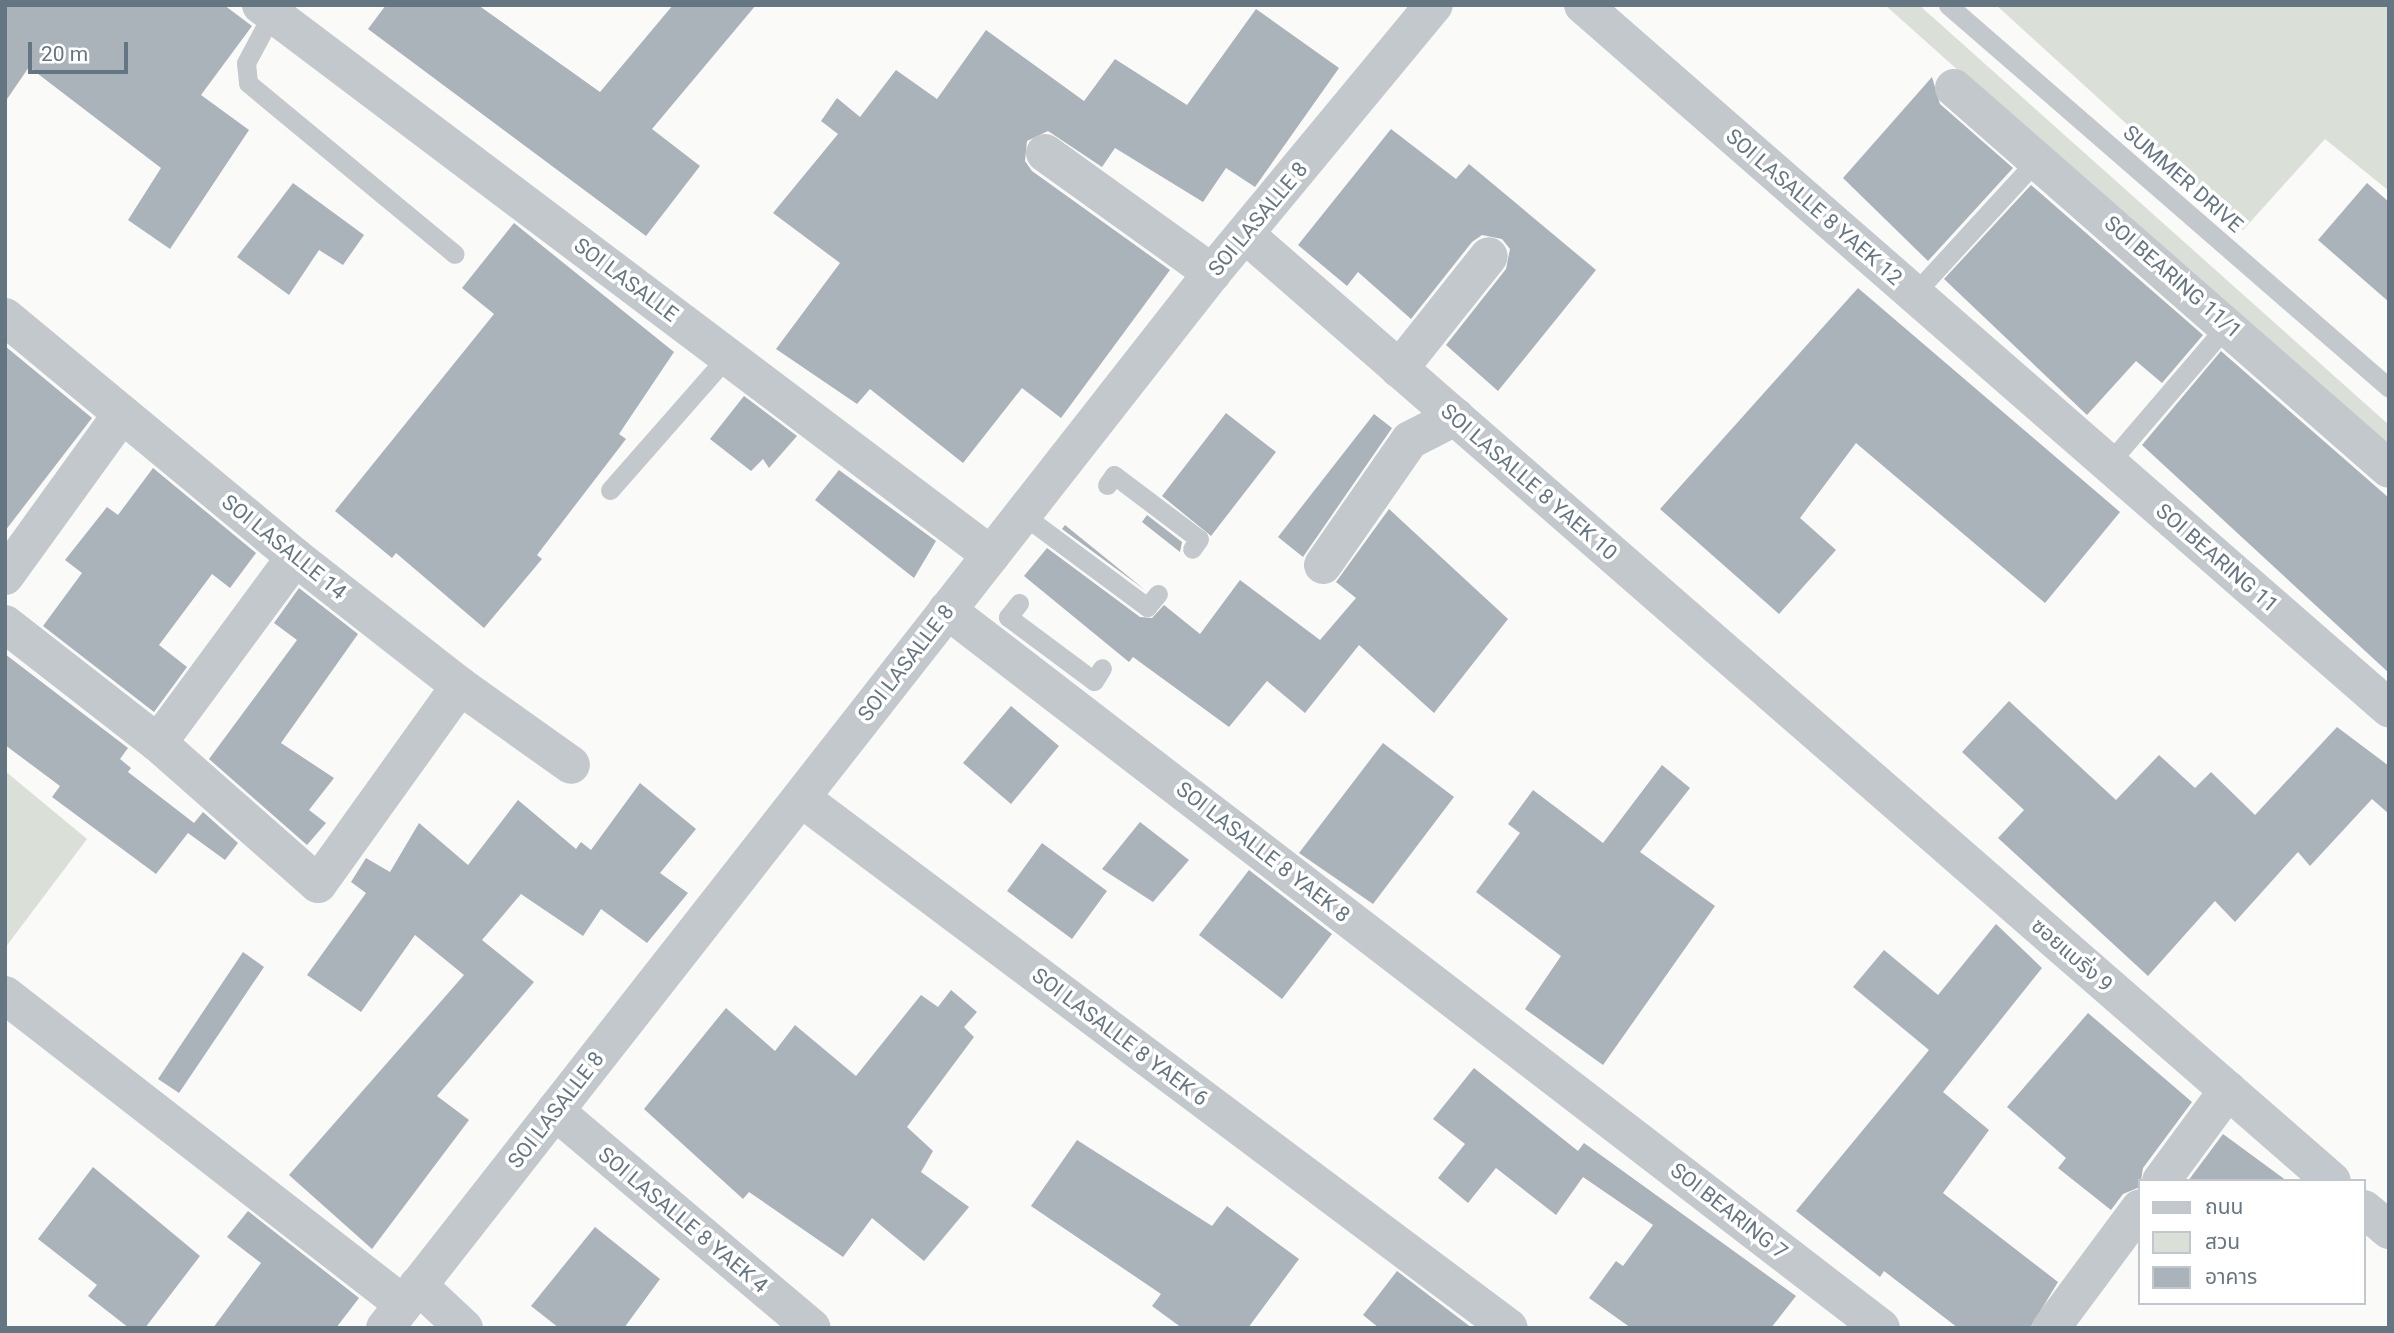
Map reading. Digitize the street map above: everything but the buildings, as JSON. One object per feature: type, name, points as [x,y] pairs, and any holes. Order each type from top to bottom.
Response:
[{"type":"street","name":"SOI LASALLE 8","points":[[402,1306],[1212,273],[1246,236],[1434,5]]},
{"type":"street","name":"SOI LASALLE 8 YAEK 12","points":[[1583,5],[2045,408]]},
{"type":"street","name":"SOI LASALLE","points":[[267,10],[991,555]]},
{"type":"street","name":"SOI BEARING 11/1","points":[[1954,88],[2228,324],[2389,469]]},
{"type":"street","points":[[1045,153],[1212,273]]},
{"type":"street","name":"SOI LASALLE 8 YAEK 10","points":[[1246,236],[1813,729]]},
{"type":"street","points":[[1399,369],[1489,256]]},
{"type":"street","name":"SOI LASALLE 14","points":[[5,317],[295,557],[460,686],[571,765]]},
{"type":"street","name":"SOI BEARING 11","points":[[2045,408],[2385,697]]},
{"type":"street","points":[[5,576],[122,414]]},
{"type":"street","points":[[1323,565],[1410,440],[1455,417]]},
{"type":"street","points":[[158,743],[295,557]]},
{"type":"street","name":"SOI LASALLE 8 YAEK 8","points":[[947,610],[1578,1095]]},
{"type":"street","points":[[5,624],[158,743],[318,884],[460,686]]},
{"type":"street","name":"ซอยแบริ่ง 9","points":[[1813,729],[2330,1179]]},
{"type":"street","name":"SOI LASALLE 8 YAEK 6","points":[[801,798],[1508,1328]]},
{"type":"street","points":[[5,995],[402,1306],[464,1328]]},
{"type":"street","points":[[2162,1179],[2228,1090]]},
{"type":"street","name":"SOI BEARING 7","points":[[1578,1095],[1881,1328]]},
{"type":"street","name":"SOI LASALLE 8 YAEK 4","points":[[555,1111],[812,1328]]},
{"type":"street","points":[[2051,1328],[2138,1211]]},
{"type":"street","points":[[2366,1211],[2389,1230]]},
{"type":"lane","name":"SUMMER DRIVE","points":[[1948,5],[2389,388]]},
{"type":"lane","points":[[267,10],[246,63],[248,83],[455,254]]},
{"type":"lane","points":[[1914,294],[2037,160]]},
{"type":"lane","points":[[2109,463],[2228,324]]},
{"type":"lane","points":[[610,490],[727,357]]},
{"type":"lane","points":[[1107,485],[1114,475],[1199,540],[1192,549]]},
{"type":"lane","points":[[1022,514],[1067,538],[1147,607],[1157,594]]},
{"type":"lane","points":[[1019,603],[1008,617],[1094,681],[1102,668]]},
{"type":"green space","points":[[1885,5],[1919,5],[2389,425],[2389,455]]},
{"type":"green space","points":[[1996,5],[2389,5],[2389,191],[2325,139],[2243,230]]},
{"type":"green space","points":[[5,771],[87,839],[5,948]]}]
